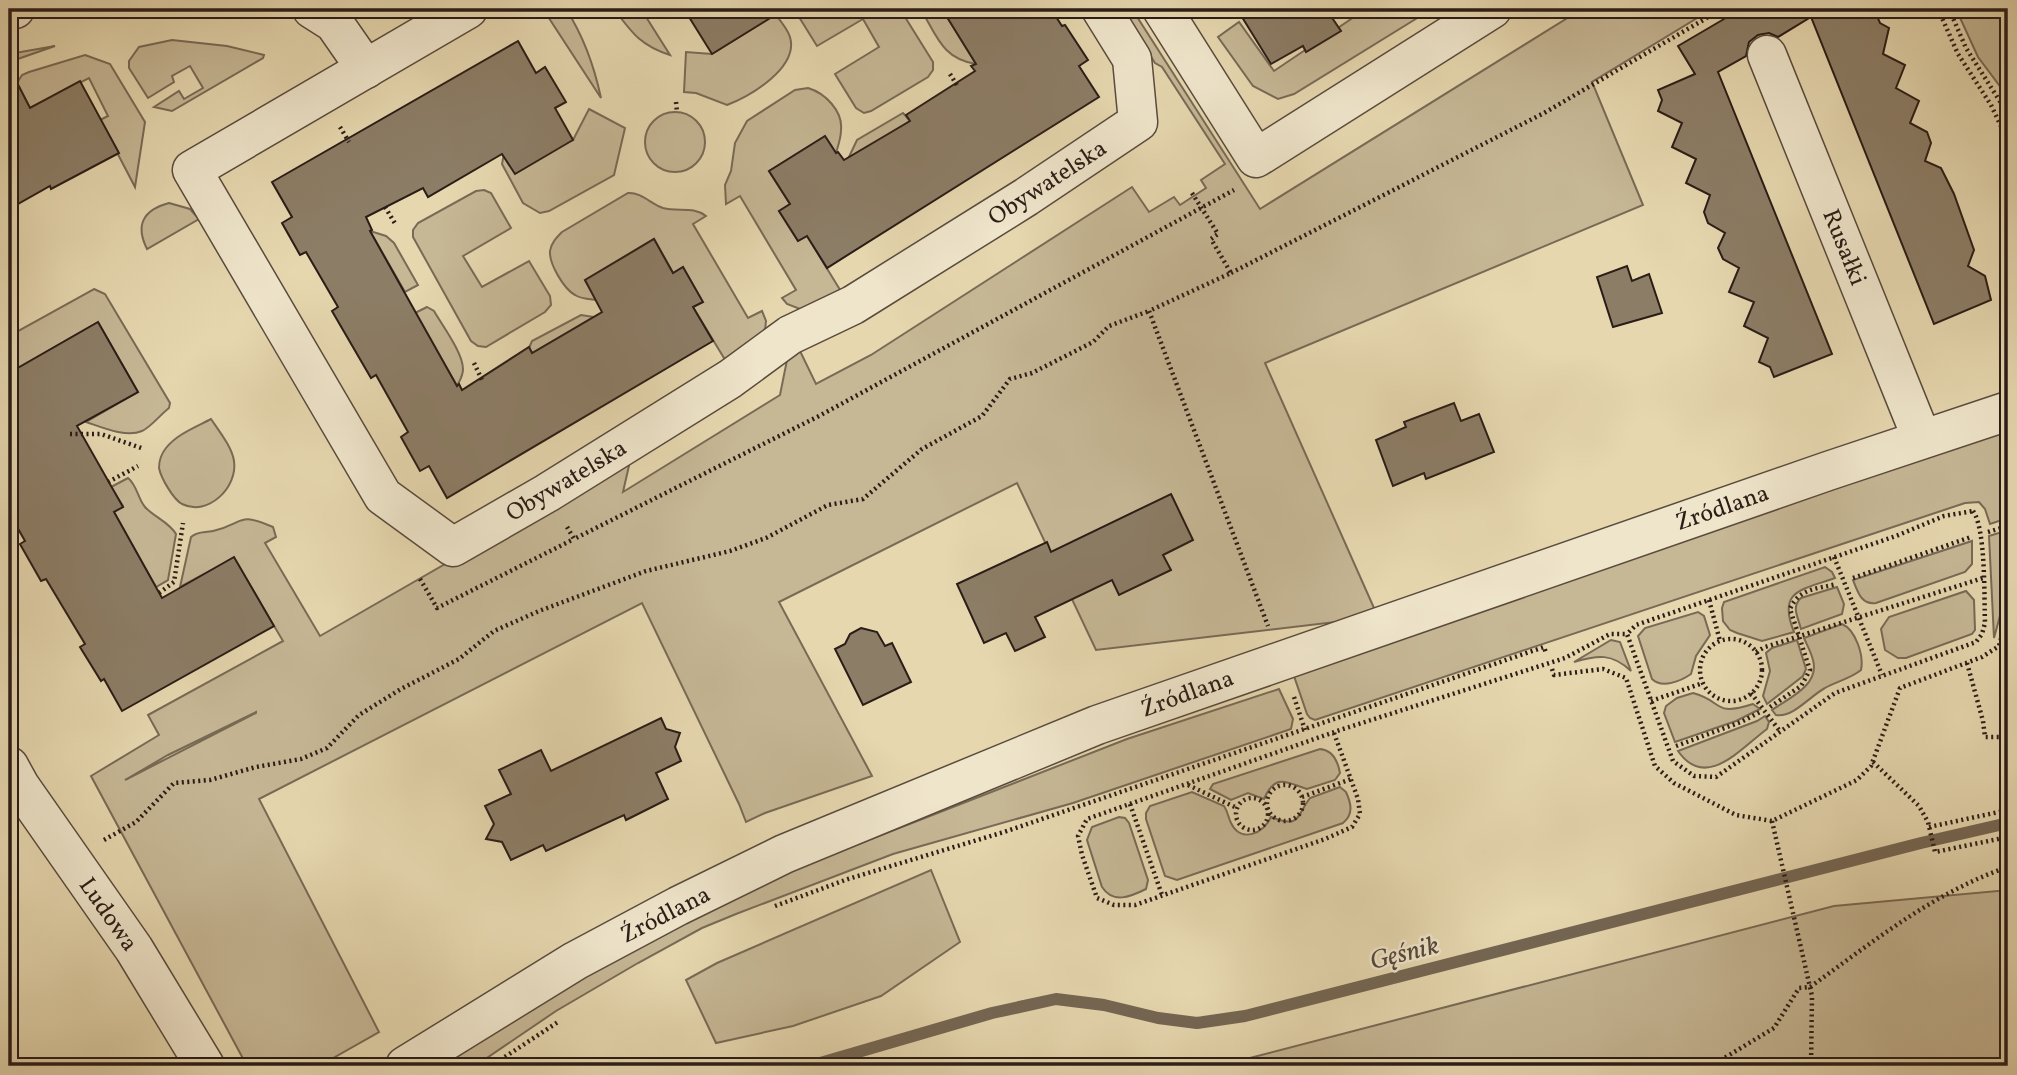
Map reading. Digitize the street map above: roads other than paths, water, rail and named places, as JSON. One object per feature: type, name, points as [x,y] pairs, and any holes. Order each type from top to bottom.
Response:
[{"type":"street","points":[[9,10],[15,9]]},
{"type":"street","points":[[312,9],[334,23],[366,69]]},
{"type":"street","name":"Obywatelska","points":[[468,9],[192,170],[383,496],[453,547],[730,379],[790,335],[853,305],[1026,197],[1138,122],[1132,59],[1101,9]]},
{"type":"street","points":[[1162,9],[1256,159],[1492,9]]},
{"type":"street","name":"Rusałki","points":[[1767,55],[1922,439]]},
{"type":"street","name":"Źródlana","points":[[405,1066],[575,961],[678,905],[784,854],[1101,723],[2008,411]]},
{"type":"street","name":"Ludowa","points":[[9,766],[20,786],[134,949],[205,1066]]},
{"type":"waterway","name":"Gęśnik","points":[[810,1066],[992,1013],[1056,999],[1104,1005],[1158,1018],[1197,1023],[1245,1016],[2008,823]]}]
